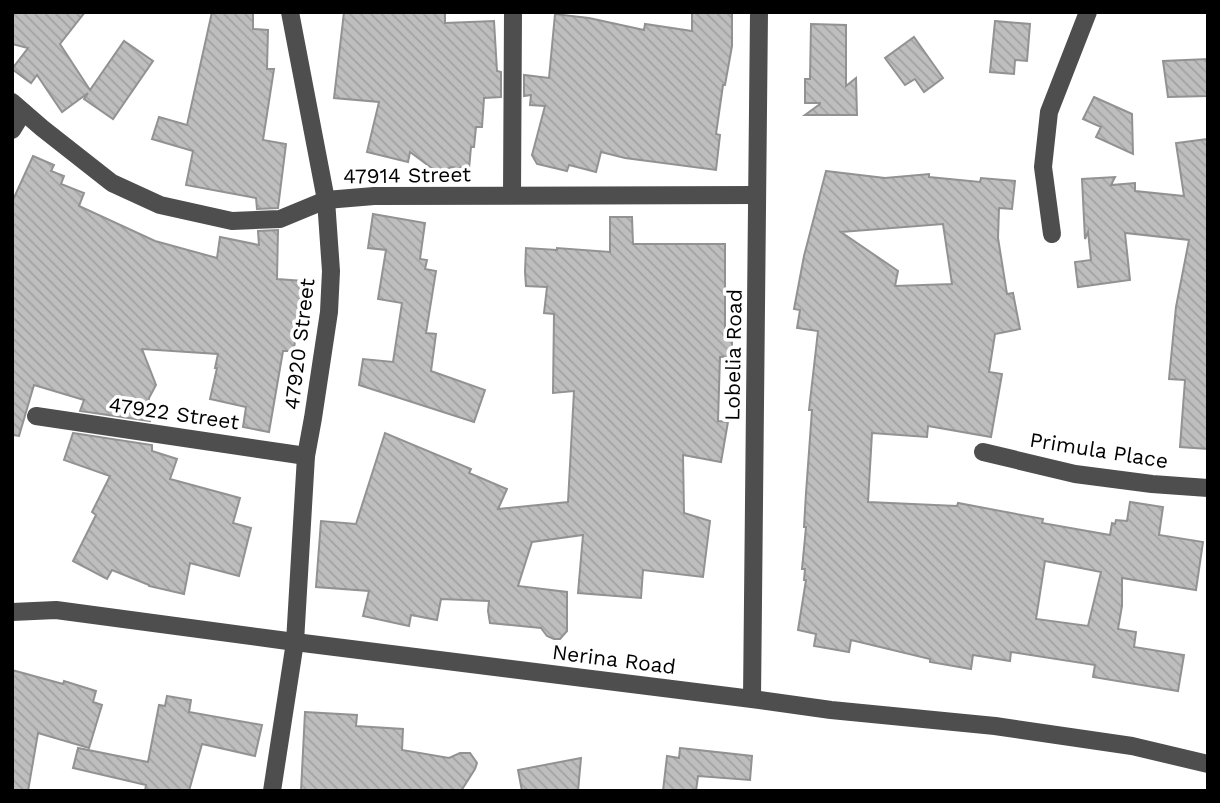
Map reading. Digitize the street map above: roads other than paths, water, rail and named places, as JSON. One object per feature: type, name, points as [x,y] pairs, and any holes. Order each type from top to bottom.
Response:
[{"type":"street","name":"47920 Street","points":[[272,791],[295,642],[306,456],[329,312],[331,271],[326,200],[290,12]]},
{"type":"street","points":[[512,195],[513,12]]},
{"type":"street","name":"Lobelia Road","points":[[752,699],[759,12]]},
{"type":"street","points":[[1052,234],[1043,167],[1049,112],[1088,12]]},
{"type":"street","name":"47914 Street","points":[[18,107],[112,183],[160,205],[232,221],[280,219],[326,200],[374,196],[757,195]]},
{"type":"street","points":[[12,131],[18,107]]},
{"type":"street","name":"47922 Street","points":[[36,416],[306,456]]},
{"type":"street","name":"Primula Place","points":[[983,452],[1075,474],[1208,488]]},
{"type":"street","name":"Nerina Road","points":[[12,612],[56,610],[831,710],[995,726],[1132,746],[1208,764]]}]
